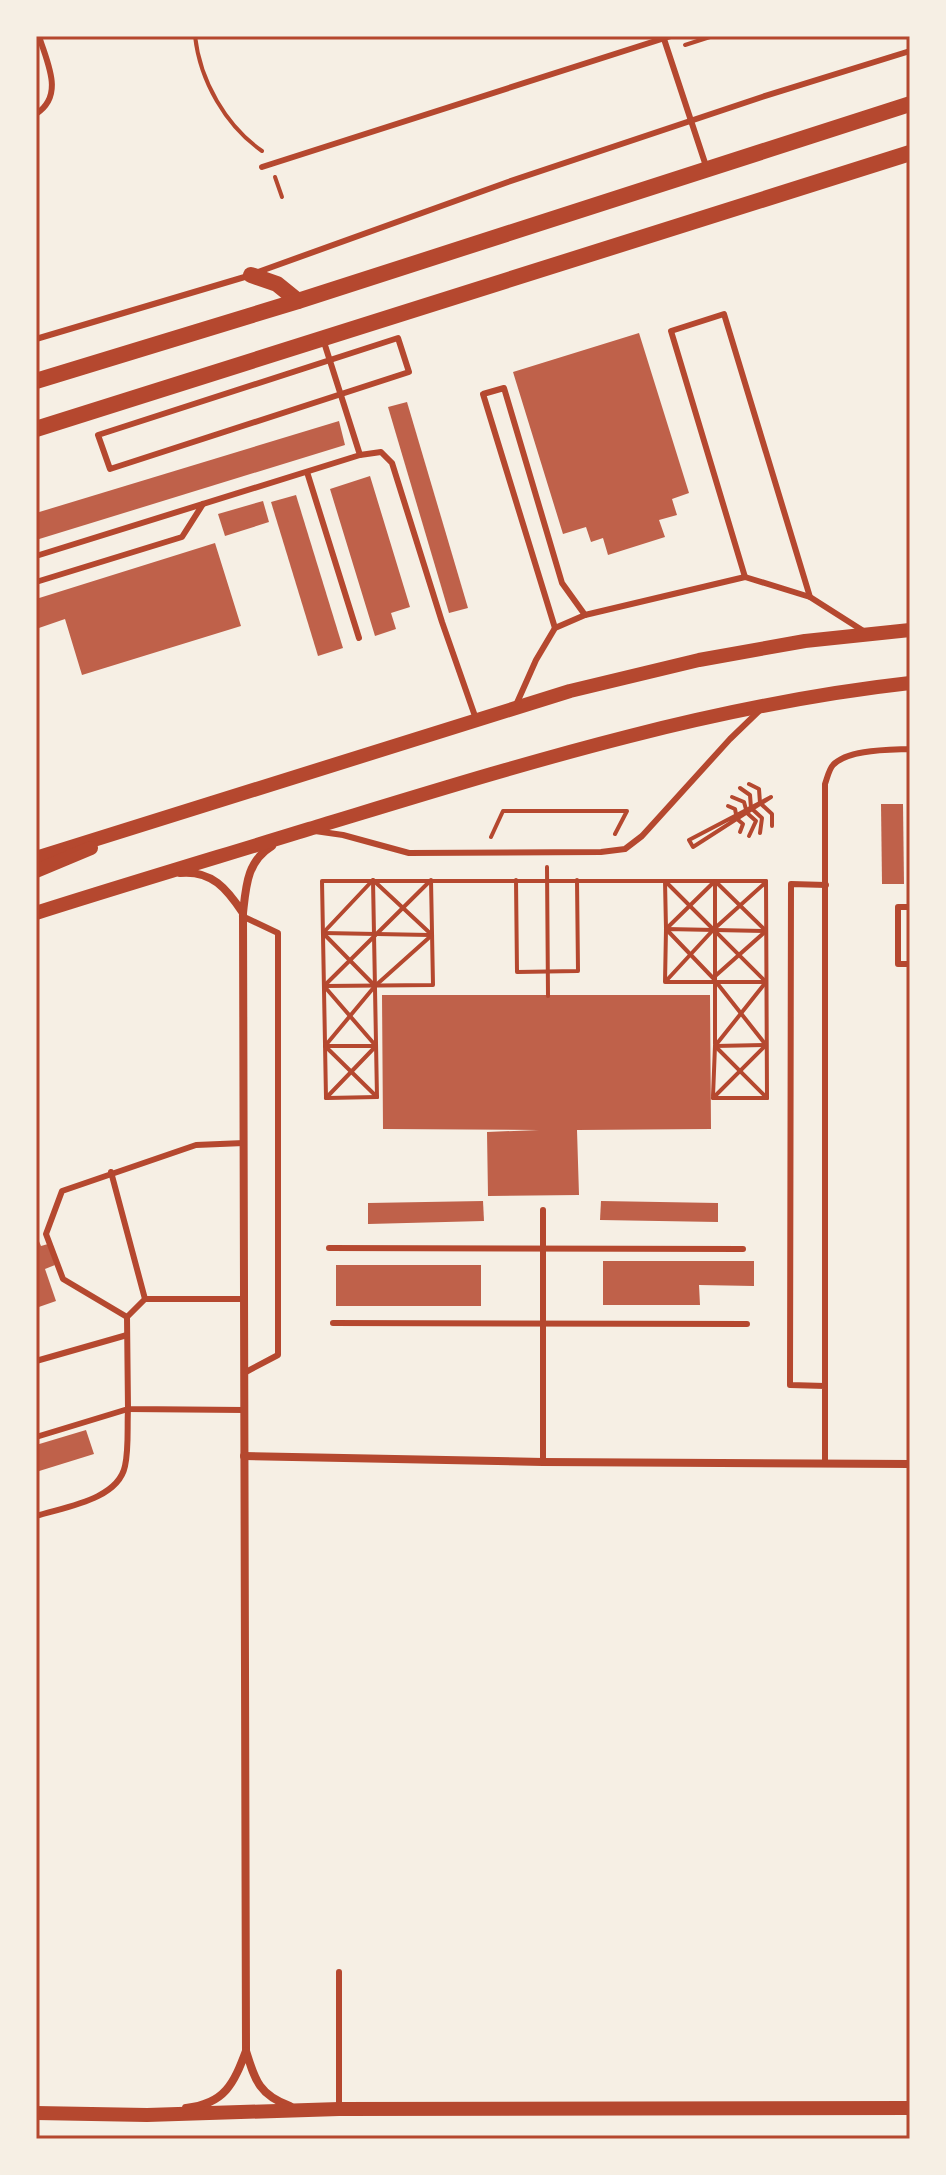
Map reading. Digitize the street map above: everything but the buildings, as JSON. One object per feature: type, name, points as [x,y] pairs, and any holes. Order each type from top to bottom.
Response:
[{"type":"main road","points":[[36,381],[298,301],[910,104]]},
{"type":"main road","points":[[36,429],[910,153]]},
{"type":"main road","points":[[251,275],[277,284],[298,301]]},
{"type":"street","points":[[36,858],[570,691],[699,660],[805,641],[910,630]]},
{"type":"street","points":[[38,913],[479,776],[646,730],[863,688],[910,683]]},
{"type":"street","points":[[36,871],[157,819]]},
{"type":"street","points":[[290,835],[262,852],[253,864],[246,882],[243,915],[246,2051],[255,2080],[267,2096],[288,2106],[319,2109]]},
{"type":"street","points":[[163,875],[190,872],[210,878],[228,890],[243,915]]},
{"type":"street","points":[[244,1456],[543,1462],[910,1464]]},
{"type":"street","points":[[126,2114],[192,2108],[214,2100],[234,2083],[246,2051]]},
{"type":"street","points":[[36,2113],[910,2108]]},
{"type":"street","points":[[36,2123],[104,2114]]},
{"type":"lane","points":[[36,114],[46,108],[53,92],[39,36]]},
{"type":"lane","points":[[262,167],[666,37],[707,169]]},
{"type":"lane","points":[[36,339],[251,275],[508,182],[910,51]]},
{"type":"lane","points":[[745,577],[671,331],[724,314],[810,597]]},
{"type":"lane","points":[[398,338],[409,372],[110,469],[98,435],[330,361],[398,338]]},
{"type":"lane","points":[[323,339],[360,455]]},
{"type":"lane","points":[[555,628],[483,394],[504,388],[562,583],[585,615]]},
{"type":"lane","points":[[36,556],[360,455],[381,452],[392,463],[476,719]]},
{"type":"lane","points":[[307,472],[359,638]]},
{"type":"lane","points":[[36,582],[182,537],[203,504]]},
{"type":"lane","points":[[515,708],[536,660],[555,628],[585,615],[745,577],[810,597],[868,634]]},
{"type":"lane","points":[[308,830],[343,835],[409,853],[625,849],[642,836],[730,739],[763,708]]},
{"type":"lane","points":[[825,1463],[825,784],[833,765],[850,756],[910,749]]},
{"type":"lane","points":[[825,1386],[790,1385],[790,947],[791,884],[826,885]]},
{"type":"lane","points":[[910,907],[898,907],[898,964],[910,964]]},
{"type":"lane","points":[[243,915],[278,933],[278,1355],[244,1373]]},
{"type":"lane","points":[[127,1317],[63,1279],[46,1234],[62,1191],[196,1145],[244,1143]]},
{"type":"lane","points":[[111,1172],[145,1299]]},
{"type":"lane","points":[[543,1210],[543,1462]]},
{"type":"lane","points":[[329,1248],[543,1246],[743,1249]]},
{"type":"lane","points":[[36,1516],[103,1493],[118,1482],[125,1466],[127,1317],[145,1299],[244,1299]]},
{"type":"lane","points":[[333,1323],[747,1324]]},
{"type":"lane","points":[[36,1361],[127,1335]]},
{"type":"lane","points":[[36,1437],[128,1409],[244,1410]]},
{"type":"lane","points":[[339,1972],[339,2109]]},
{"type":"path","points":[[195,36],[206,78],[220,108],[242,137],[266,153]]},
{"type":"path","points":[[686,56],[682,46],[713,36]]},
{"type":"path","points":[[749,784],[759,789],[760,803],[772,814],[772,826]]},
{"type":"path","points":[[740,788],[750,795],[751,808],[762,818],[760,833]]},
{"type":"path","points":[[732,797],[744,802],[747,813],[756,821],[749,836]]},
{"type":"path","points":[[771,797],[737,819],[693,847],[689,840],[771,797]]},
{"type":"path","points":[[728,806],[735,809],[737,819],[743,824],[740,832]]},
{"type":"path","points":[[488,844],[503,811],[627,811],[610,843],[623,835]]},
{"type":"path","points":[[547,852],[548,996]]},
{"type":"path","points":[[373,880],[432,935]]},
{"type":"path","points":[[323,933],[373,880]]},
{"type":"path","points":[[373,880],[377,1097]]},
{"type":"path","points":[[324,986],[431,880]]},
{"type":"path","points":[[324,986],[433,985],[431,880]]},
{"type":"path","points":[[516,880],[517,972],[578,971],[577,880]]},
{"type":"path","points":[[326,1098],[322,881],[766,881]]},
{"type":"path","points":[[665,881],[766,982]]},
{"type":"path","points":[[665,881],[665,982]]},
{"type":"path","points":[[715,881],[766,931]]},
{"type":"path","points":[[666,929],[715,881]]},
{"type":"path","points":[[713,1098],[715,881]]},
{"type":"path","points":[[665,982],[714,929],[766,881]]},
{"type":"path","points":[[766,881],[767,1098]]},
{"type":"path","points":[[666,929],[766,931]]},
{"type":"path","points":[[666,929],[742,1013],[766,1045]]},
{"type":"path","points":[[713,980],[766,931]]},
{"type":"path","points":[[323,933],[432,935]]},
{"type":"path","points":[[323,933],[375,986]]},
{"type":"path","points":[[325,1046],[375,986],[432,935]]},
{"type":"path","points":[[665,982],[766,982]]},
{"type":"path","points":[[715,1046],[766,982]]},
{"type":"path","points":[[324,986],[376,1046]]},
{"type":"path","points":[[715,1046],[766,1045]]},
{"type":"path","points":[[713,1098],[766,1045]]},
{"type":"path","points":[[325,1046],[376,1046]]},
{"type":"path","points":[[325,1046],[377,1097]]},
{"type":"path","points":[[326,1098],[376,1046]]},
{"type":"path","points":[[715,1046],[767,1098]]},
{"type":"path","points":[[326,1098],[377,1097]]},
{"type":"path","points":[[713,1098],[767,1098]]}]
